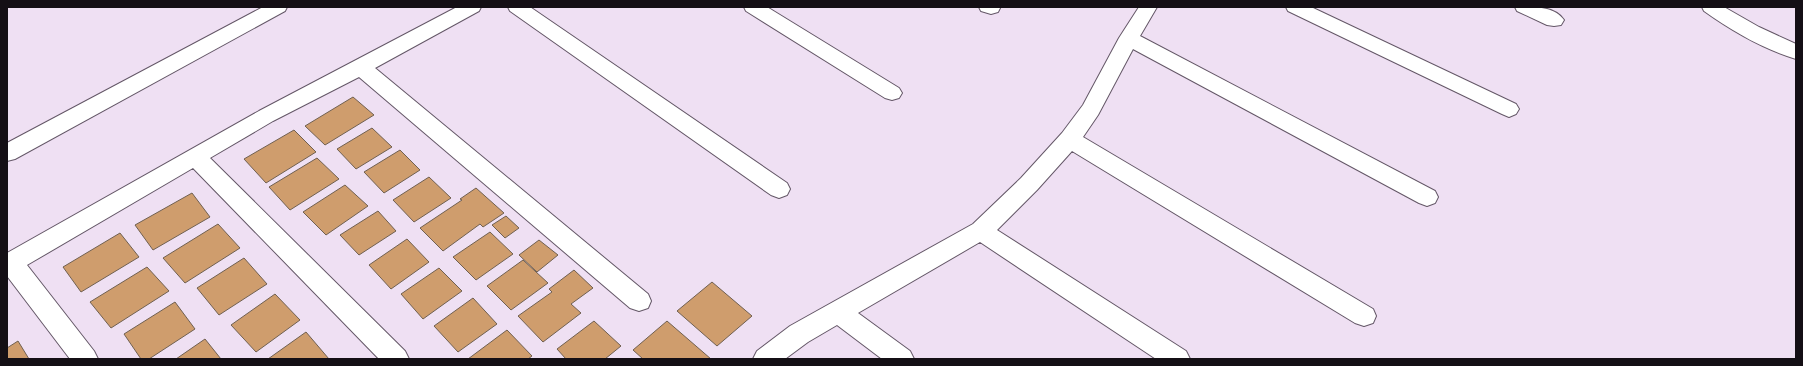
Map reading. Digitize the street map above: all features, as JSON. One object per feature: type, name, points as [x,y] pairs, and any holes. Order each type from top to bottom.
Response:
[{"type":"street","points":[[7,153],[278,7]]},
{"type":"street","points":[[85,359],[9,264],[194,156],[266,116],[472,7]]},
{"type":"street","points":[[517,7],[779,189]]},
{"type":"street","points":[[753,7],[892,92]]},
{"type":"street","points":[[766,359],[799,334],[981,231],[1029,184],[1070,139],[1091,110],[1129,38],[1148,7]]},
{"type":"street","points":[[1295,7],[1509,109]]},
{"type":"street","points":[[1524,7],[1554,20]]},
{"type":"street","points":[[1711,7],[1729,20],[1763,39],[1796,52]]},
{"type":"street","points":[[1129,38],[1427,198]]},
{"type":"street","points":[[361,67],[639,301]]},
{"type":"street","points":[[1070,139],[1364,316]]},
{"type":"street","points":[[194,156],[396,359]]},
{"type":"street","points":[[981,231],[1177,359]]},
{"type":"street","points":[[838,311],[901,359]]},
{"type":"building","points":[[353,97],[374,115],[325,145],[305,126]]},
{"type":"building","points":[[372,128],[392,147],[356,169],[337,149]]},
{"type":"building","points":[[294,130],[316,152],[266,183],[244,159]]},
{"type":"building","points":[[400,150],[420,170],[384,193],[364,172]]},
{"type":"building","points":[[317,158],[339,179],[290,210],[269,187]]},
{"type":"building","points":[[429,177],[451,198],[414,222],[393,200]]},
{"type":"building","points":[[345,185],[368,206],[326,235],[303,212]]},
{"type":"building","points":[[476,188],[504,213],[483,227],[480,224],[443,251],[420,228],[462,200],[460,199]]},
{"type":"building","points":[[192,193],[210,217],[153,250],[135,225]]},
{"type":"building","points":[[378,211],[396,231],[359,255],[340,235]]},
{"type":"building","points":[[506,216],[519,228],[505,238],[492,225]]},
{"type":"building","points":[[218,224],[240,248],[185,283],[163,258]]},
{"type":"building","points":[[490,232],[513,254],[476,280],[453,257]]},
{"type":"building","points":[[120,233],[139,257],[81,292],[63,267]]},
{"type":"building","points":[[407,239],[429,262],[391,289],[369,265]]},
{"type":"building","points":[[539,240],[558,255],[537,272],[519,255]]},
{"type":"building","points":[[244,258],[267,284],[219,315],[197,288]]},
{"type":"building","points":[[523,260],[548,283],[511,310],[487,286]]},
{"type":"building","points":[[147,267],[169,291],[111,328],[90,302]]},
{"type":"building","points":[[439,268],[462,291],[423,319],[401,294]]},
{"type":"building","points":[[574,270],[593,288],[571,304],[581,313],[543,342],[518,316],[552,292],[549,289]]},
{"type":"building","points":[[712,282],[752,316],[717,346],[677,311]]},
{"type":"building","points":[[275,294],[300,320],[256,352],[231,325]]},
{"type":"building","points":[[473,298],[497,324],[458,352],[434,326]]},
{"type":"building","points":[[175,302],[195,329],[149,359],[141,359],[124,334]]},
{"type":"building","points":[[594,321],[621,346],[605,359],[566,359],[557,349]]},
{"type":"building","points":[[667,321],[711,359],[643,359],[633,350]]},
{"type":"building","points":[[507,330],[532,356],[528,359],[468,359]]},
{"type":"building","points":[[306,332],[329,359],[268,359]]},
{"type":"building","points":[[205,339],[221,359],[176,359]]},
{"type":"building","points":[[18,341],[29,359],[7,359],[7,348]]}]
